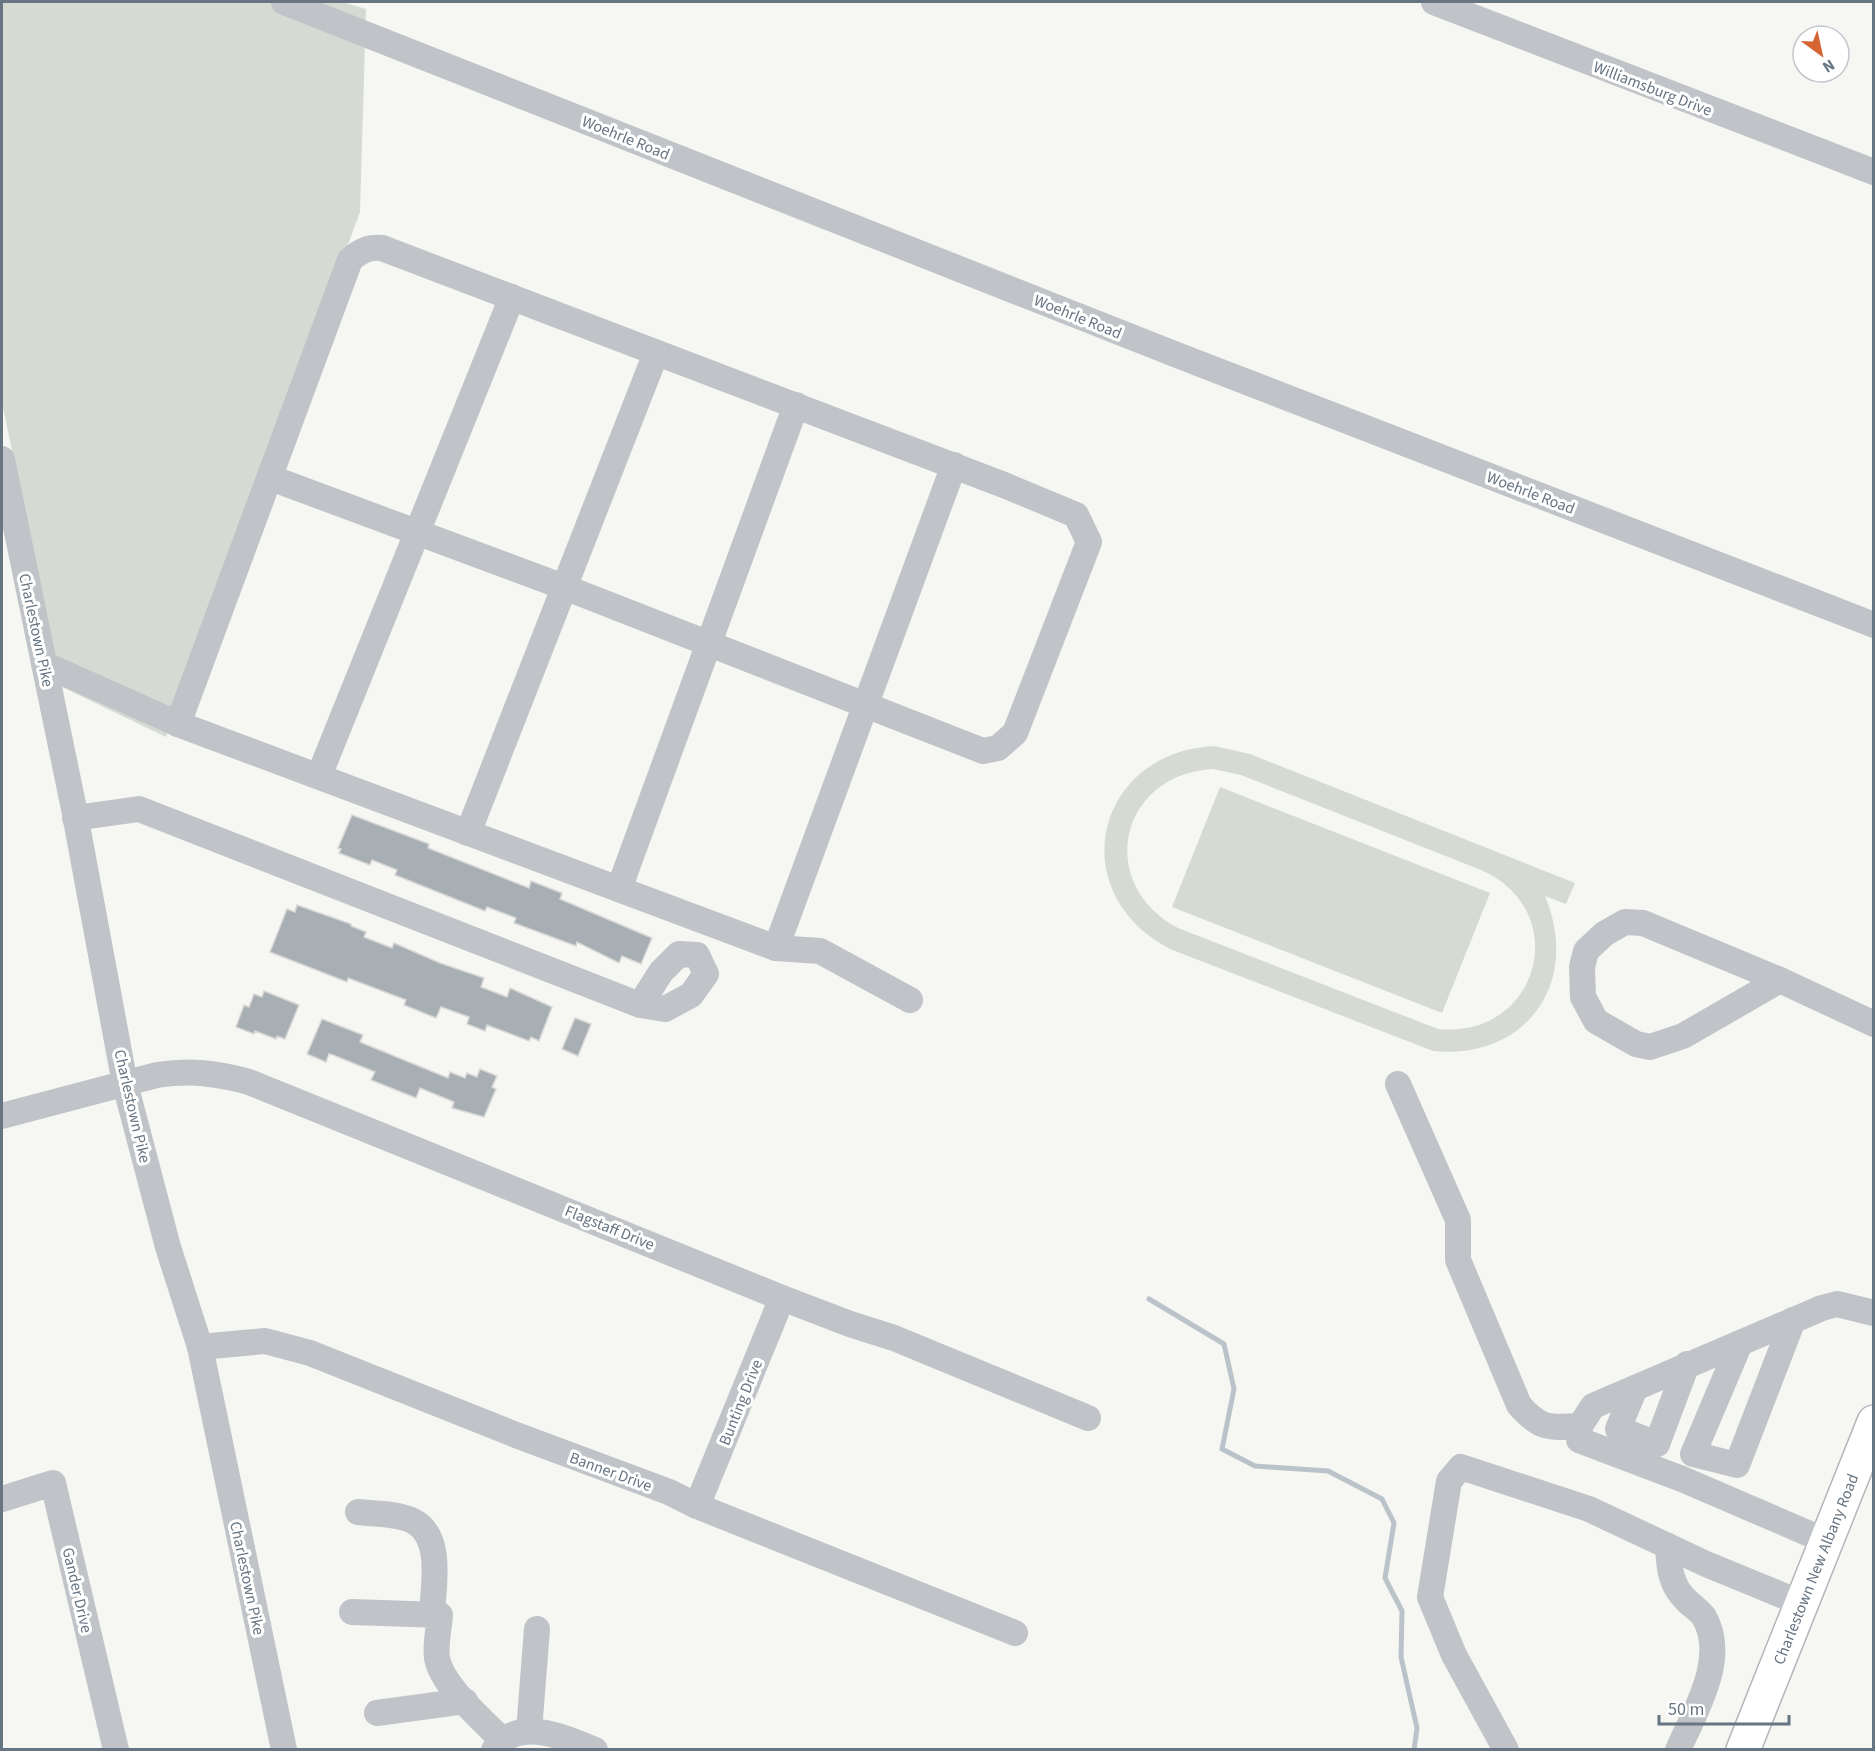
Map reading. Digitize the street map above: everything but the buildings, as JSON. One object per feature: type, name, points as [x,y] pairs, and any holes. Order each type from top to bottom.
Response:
[{"type":"main road","name":"Charlestown New Albany Road","points":[[1743,1749],[1874,1422]]},
{"type":"street","name":"Woehrle Road","points":[[284,2],[1166,351],[1874,625]]},
{"type":"street","name":"Williamsburg Drive","points":[[1434,2],[1874,172]]},
{"type":"street","points":[[178,724],[350,260],[361,251],[382,248],[954,465],[1076,515],[1089,542],[1089,548],[1015,733],[998,748],[983,751],[564,586],[271,478]]},
{"type":"street","points":[[319,776],[512,297]]},
{"type":"street","points":[[468,833],[656,352]]},
{"type":"street","points":[[619,889],[796,405]]},
{"type":"street","name":"Charlestown Pike","points":[[2,459],[75,818],[125,1084],[168,1247],[200,1347],[284,1749]]},
{"type":"street","points":[[776,948],[954,465]]},
{"type":"street","points":[[44,664],[178,724],[776,948],[820,951],[910,1000]]},
{"type":"street","points":[[75,818],[139,809],[640,1005]]},
{"type":"street","points":[[1780,980],[1683,1036],[1650,1047],[1636,1044],[1596,1021],[1583,997],[1582,967],[1586,951],[1604,934],[1625,922],[1643,923],[1780,980],[1874,1024]]},
{"type":"street","name":"Flagstaff Drive","points":[[2,1116],[157,1075],[183,1071],[216,1073],[249,1082],[782,1298],[894,1338],[1088,1418]]},
{"type":"street","points":[[1398,1084],[1458,1220],[1458,1260],[1519,1406],[1532,1420],[1549,1428],[1580,1426]]},
{"type":"street","name":"Bunting Drive","points":[[697,1506],[782,1298]]},
{"type":"street","points":[[1826,1541],[1682,1479],[1579,1440],[1580,1426],[1593,1406],[1793,1320],[1837,1304],[1874,1313]]},
{"type":"street","points":[[1740,1343],[1693,1454],[1737,1465],[1793,1320]]},
{"type":"street","name":"Banner Drive","points":[[200,1347],[265,1341],[310,1353],[516,1435],[669,1492],[697,1506],[1015,1633]]},
{"type":"street","points":[[1635,1388],[1618,1429],[1657,1444],[1687,1364]]},
{"type":"street","points":[[1506,1749],[1454,1656],[1430,1597],[1449,1481],[1461,1467],[1589,1509],[1668,1546],[1801,1603]]},
{"type":"street","name":"Gander Drive","points":[[2,1499],[53,1483],[116,1749]]},
{"type":"street","points":[[358,1512],[412,1521],[426,1533],[433,1548],[432,1615]]},
{"type":"street","points":[[1668,1546],[1670,1576],[1684,1598],[1704,1617],[1714,1652],[1706,1685],[1678,1749]]},
{"type":"street","points":[[352,1612],[440,1615],[437,1658],[443,1673],[497,1744],[529,1731],[558,1735],[595,1749]]},
{"type":"street","points":[[529,1731],[537,1629]]},
{"type":"street","points":[[376,1713],[465,1701]]},
{"type":"shaded area","points":[[2,2],[342,2],[366,9],[360,212],[166,737],[62,687],[2,403]]},
{"type":"shaded area","points":[[1214,746],[1250,754],[1575,883],[1566,904],[1545,896],[1554,928],[1556,958],[1550,985],[1538,1009],[1519,1029],[1495,1043],[1466,1050],[1433,1051],[1170,949],[1136,924],[1115,894],[1105,862],[1107,829],[1119,798],[1142,772],[1174,754]],"holes":[[[1213,769],[1241,775],[1481,870],[1510,889],[1528,914],[1535,941],[1532,969],[1521,994],[1500,1014],[1473,1027],[1438,1029],[1178,928],[1152,909],[1135,885],[1128,860],[1129,834],[1139,810],[1156,790],[1181,775]]]},
{"type":"shaded area","points":[[1220,787],[1490,893],[1442,1013],[1172,907]]},
{"type":"waterway","points":[[1149,1299],[1224,1344],[1234,1389],[1222,1449],[1255,1466],[1328,1471],[1382,1499],[1394,1523],[1385,1578],[1402,1611],[1401,1657],[1417,1728],[1414,1750]]}]
